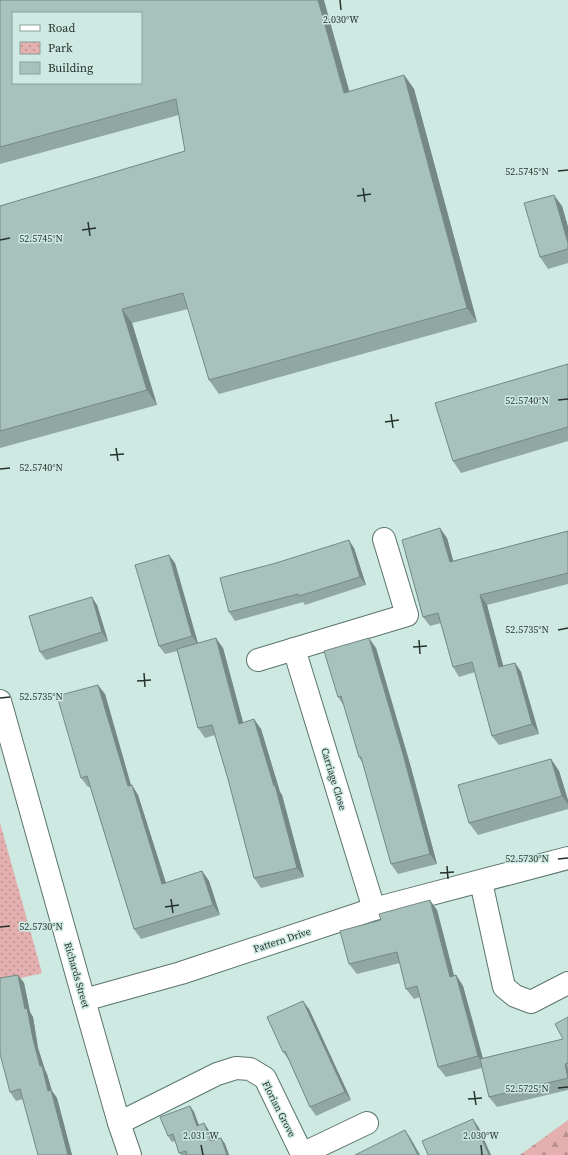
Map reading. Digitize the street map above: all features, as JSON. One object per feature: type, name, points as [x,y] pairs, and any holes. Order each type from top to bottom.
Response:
[{"type":"street","points":[[258,660],[407,615],[384,539]]},
{"type":"street","name":"Carriage Close","points":[[294,649],[374,910]]},
{"type":"street","name":"Richards Street","points":[[0,701],[119,1123],[130,1155]]},
{"type":"street","name":"Pattern Drive","points":[[84,1000],[181,973],[374,910],[568,858]]},
{"type":"street","points":[[481,882],[504,987],[514,996],[531,1002],[568,983]]},
{"type":"street","name":"Florian Grove","points":[[119,1123],[217,1074],[236,1068],[250,1069],[264,1078],[302,1154],[367,1123]]},
{"type":"green space","points":[[0,823],[42,973],[0,983]]},
{"type":"green space","points":[[568,1120],[568,1155],[520,1155]]},
{"type":"building","points":[[0,0],[318,0],[344,93],[404,75],[467,308],[209,380],[183,293],[122,309],[147,390],[0,431],[0,206],[185,151],[176,99],[0,147]]},
{"type":"building","points":[[554,195],[568,243],[568,249],[540,257],[524,203]]},
{"type":"building","points":[[568,364],[568,427],[453,461],[435,403]]},
{"type":"building","points":[[440,528],[450,562],[568,531],[568,573],[480,595],[499,667],[515,663],[532,724],[492,736],[472,662],[453,667],[438,613],[423,617],[402,540]]},
{"type":"building","points":[[349,540],[360,577],[299,596],[298,594],[229,612],[220,578],[276,563]]},
{"type":"building","points":[[169,555],[192,636],[159,646],[135,565]]},
{"type":"building","points":[[92,597],[102,632],[40,652],[29,616]]},
{"type":"building","points":[[216,638],[239,724],[254,719],[274,786],[275,785],[297,868],[254,878],[212,725],[198,728],[177,649]]},
{"type":"building","points":[[369,638],[430,854],[391,864],[361,757],[359,757],[341,696],[338,697],[324,651]]},
{"type":"building","points":[[98,685],[128,786],[132,785],[162,884],[202,871],[213,905],[134,929],[87,776],[81,778],[57,696]]},
{"type":"building","points":[[551,759],[562,796],[469,823],[458,785]]},
{"type":"building","points":[[430,900],[450,977],[456,975],[478,1056],[438,1067],[417,986],[406,989],[397,952],[349,964],[340,931],[381,920],[379,914]]},
{"type":"building","points":[[18,975],[40,1066],[42,1066],[48,1091],[51,1090],[68,1155],[38,1155],[20,1089],[10,1092],[0,1054],[0,978]]},
{"type":"building","points":[[303,1001],[345,1092],[310,1107],[285,1051],[283,1052],[267,1017]]},
{"type":"building","points":[[568,1017],[568,1063],[565,1064],[568,1078],[489,1097],[480,1059],[563,1039],[555,1024]]},
{"type":"building","points":[[190,1106],[197,1126],[204,1123],[211,1141],[221,1138],[227,1155],[187,1155],[186,1151],[179,1153],[173,1134],[168,1136],[160,1117]]},
{"type":"building","points":[[473,1119],[489,1155],[428,1155],[422,1141]]},
{"type":"building","points":[[405,1130],[418,1155],[355,1155]]}]
